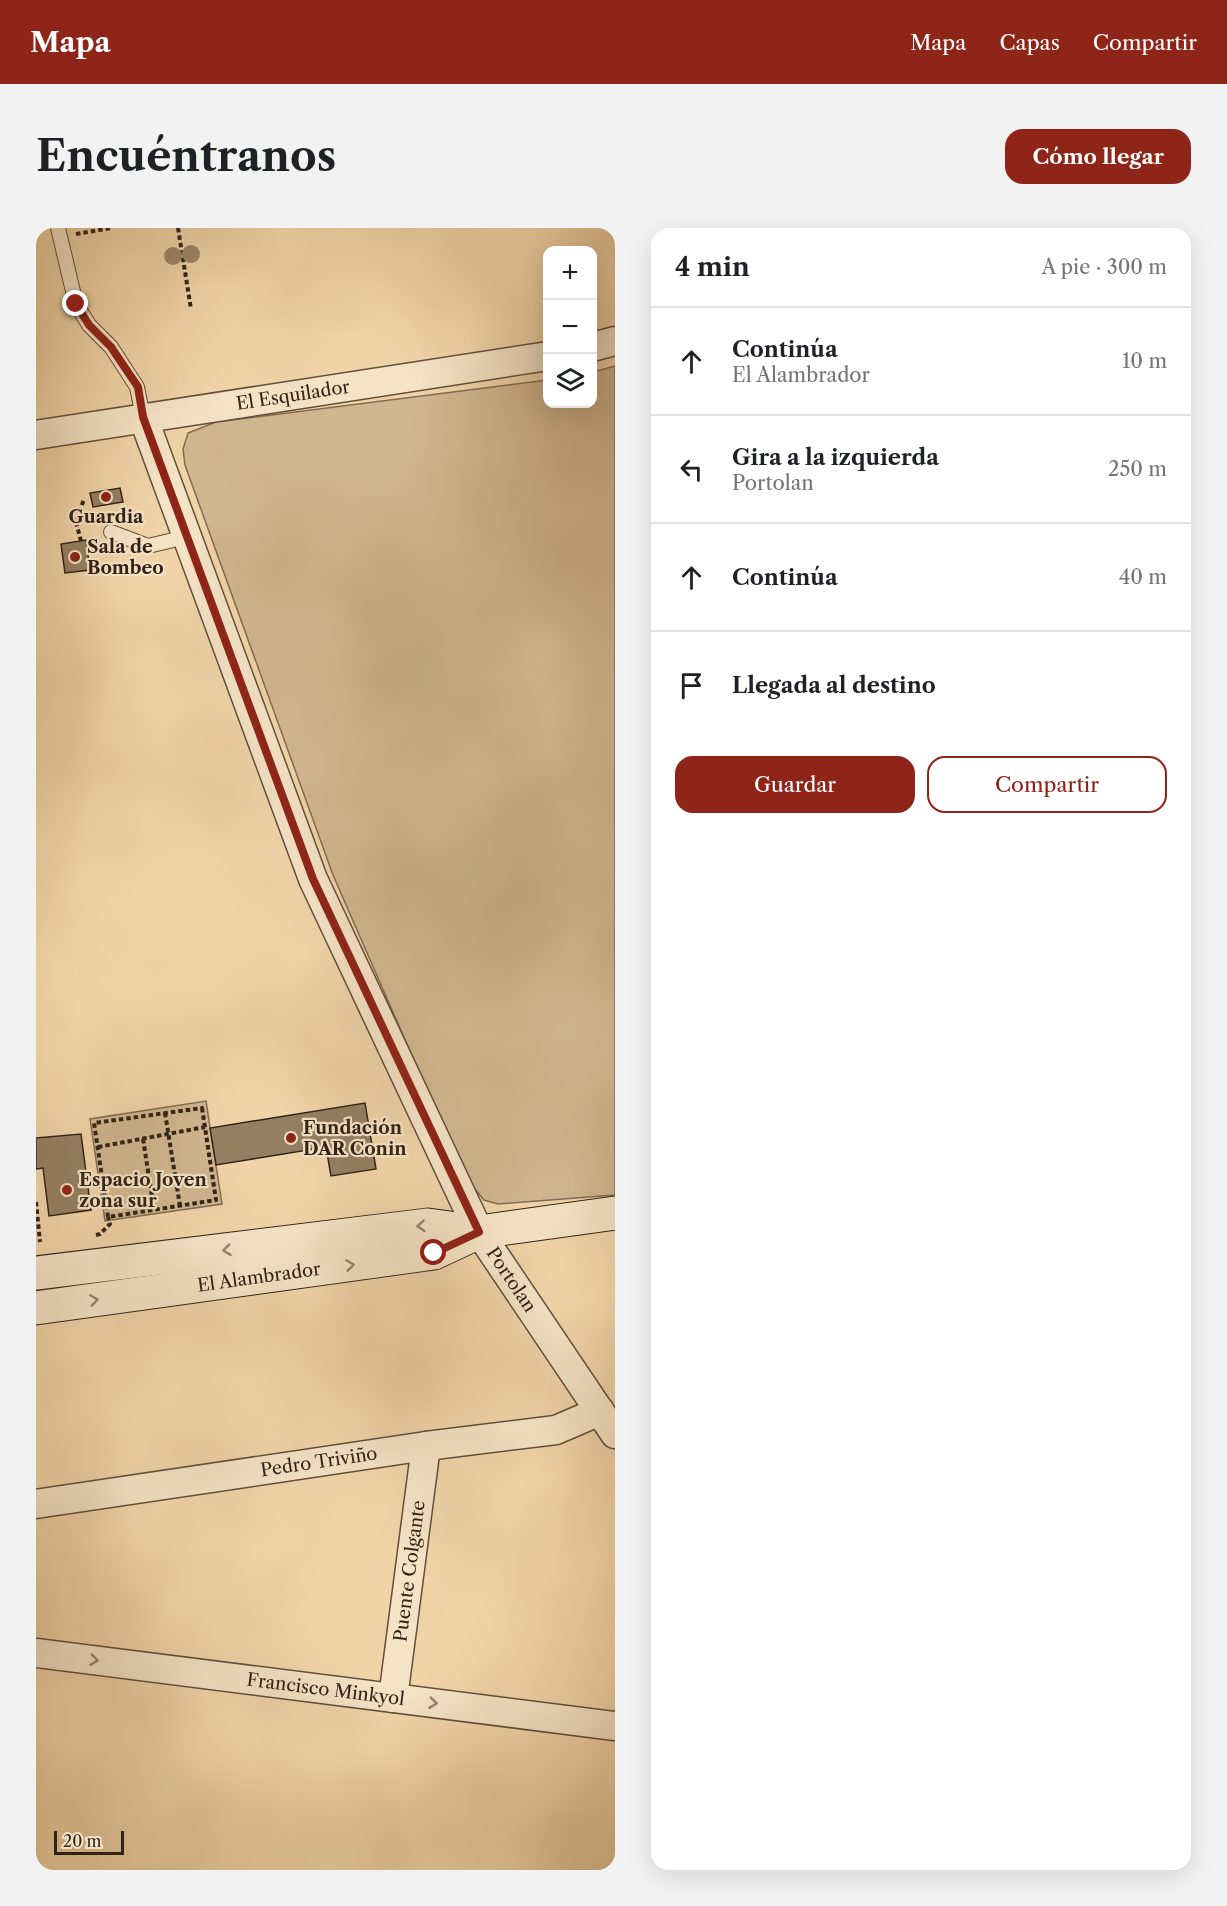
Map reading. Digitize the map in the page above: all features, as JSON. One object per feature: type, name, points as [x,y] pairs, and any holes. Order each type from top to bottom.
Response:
[{"type":"main road","name":"El Alambrador","points":[[37,1252],[428,1225],[479,1232],[615,1213]]},
{"type":"main road","name":"El Alambrador","points":[[36,1308],[434,1253],[479,1232]]},
{"type":"street","points":[[597,346],[615,341]]},
{"type":"street","name":"El Esquilador","points":[[36,435],[543,357]]},
{"type":"street","name":"Portolan","points":[[143,417],[313,879],[479,1232],[607,1422]]},
{"type":"street","name":"Pedro Triviño","points":[[36,1504],[426,1446],[607,1422]]},
{"type":"street","name":"Puente Colgante","points":[[393,1698],[426,1446]]},
{"type":"street","name":"Francisco Minkyol","points":[[36,1653],[615,1726]]},
{"type":"lane","points":[[59,232],[76,304],[89,325],[111,347],[138,387],[143,417]]},
{"type":"lane","points":[[111,532],[148,546],[186,537]]},
{"type":"path","points":[[59,232],[110,228]]},
{"type":"path","points":[[178,228],[191,309]]},
{"type":"path","points":[[81,541],[76,522],[84,500]]},
{"type":"path","points":[[90,1236],[100,1234],[110,1224],[108,1217],[94,1123],[202,1107],[216,1200],[108,1217]]},
{"type":"path","points":[[165,1113],[180,1206]]},
{"type":"path","points":[[98,1147],[205,1127]]},
{"type":"path","points":[[143,1139],[154,1209]]},
{"type":"path","points":[[36,1202],[37,1252]]},
{"type":"path","points":[[37,1252],[50,1240]]},
{"type":"shaded area","points":[[615,366],[615,1195],[498,1204],[484,1200],[465,1177],[333,875],[185,465],[183,449],[188,433],[216,422],[543,381],[543,408],[597,408],[597,371]]},
{"type":"shaded area","points":[[206,1101],[222,1204],[105,1221],[90,1119]]},
{"type":"building","name":"Guardia","points":[[120,488],[123,502],[93,507],[90,493]]},
{"type":"building","name":"Sala de Bombeo","points":[[86,540],[90,570],[65,573],[61,544]]},
{"type":"building","name":"Fundación DAR Conin","points":[[365,1103],[376,1169],[331,1176],[326,1147],[216,1165],[210,1128]]},
{"type":"building","name":"Espacio Joven zona sur","points":[[81,1134],[91,1210],[49,1216],[43,1168],[36,1169],[36,1138]]},
{"type":"place","name":"Guardia","points":[[106,497]]},
{"type":"place","name":"Sala de Bombeo","points":[[75,557]]},
{"type":"place","name":"Fundación DAR Conin","points":[[291,1138]]},
{"type":"place","name":"Espacio Joven zona sur","points":[[67,1190]]},
{"type":"route","points":[[76,304],[89,325],[111,347],[138,387],[143,417],[258,735],[313,879],[479,1232],[434,1253]]}]
